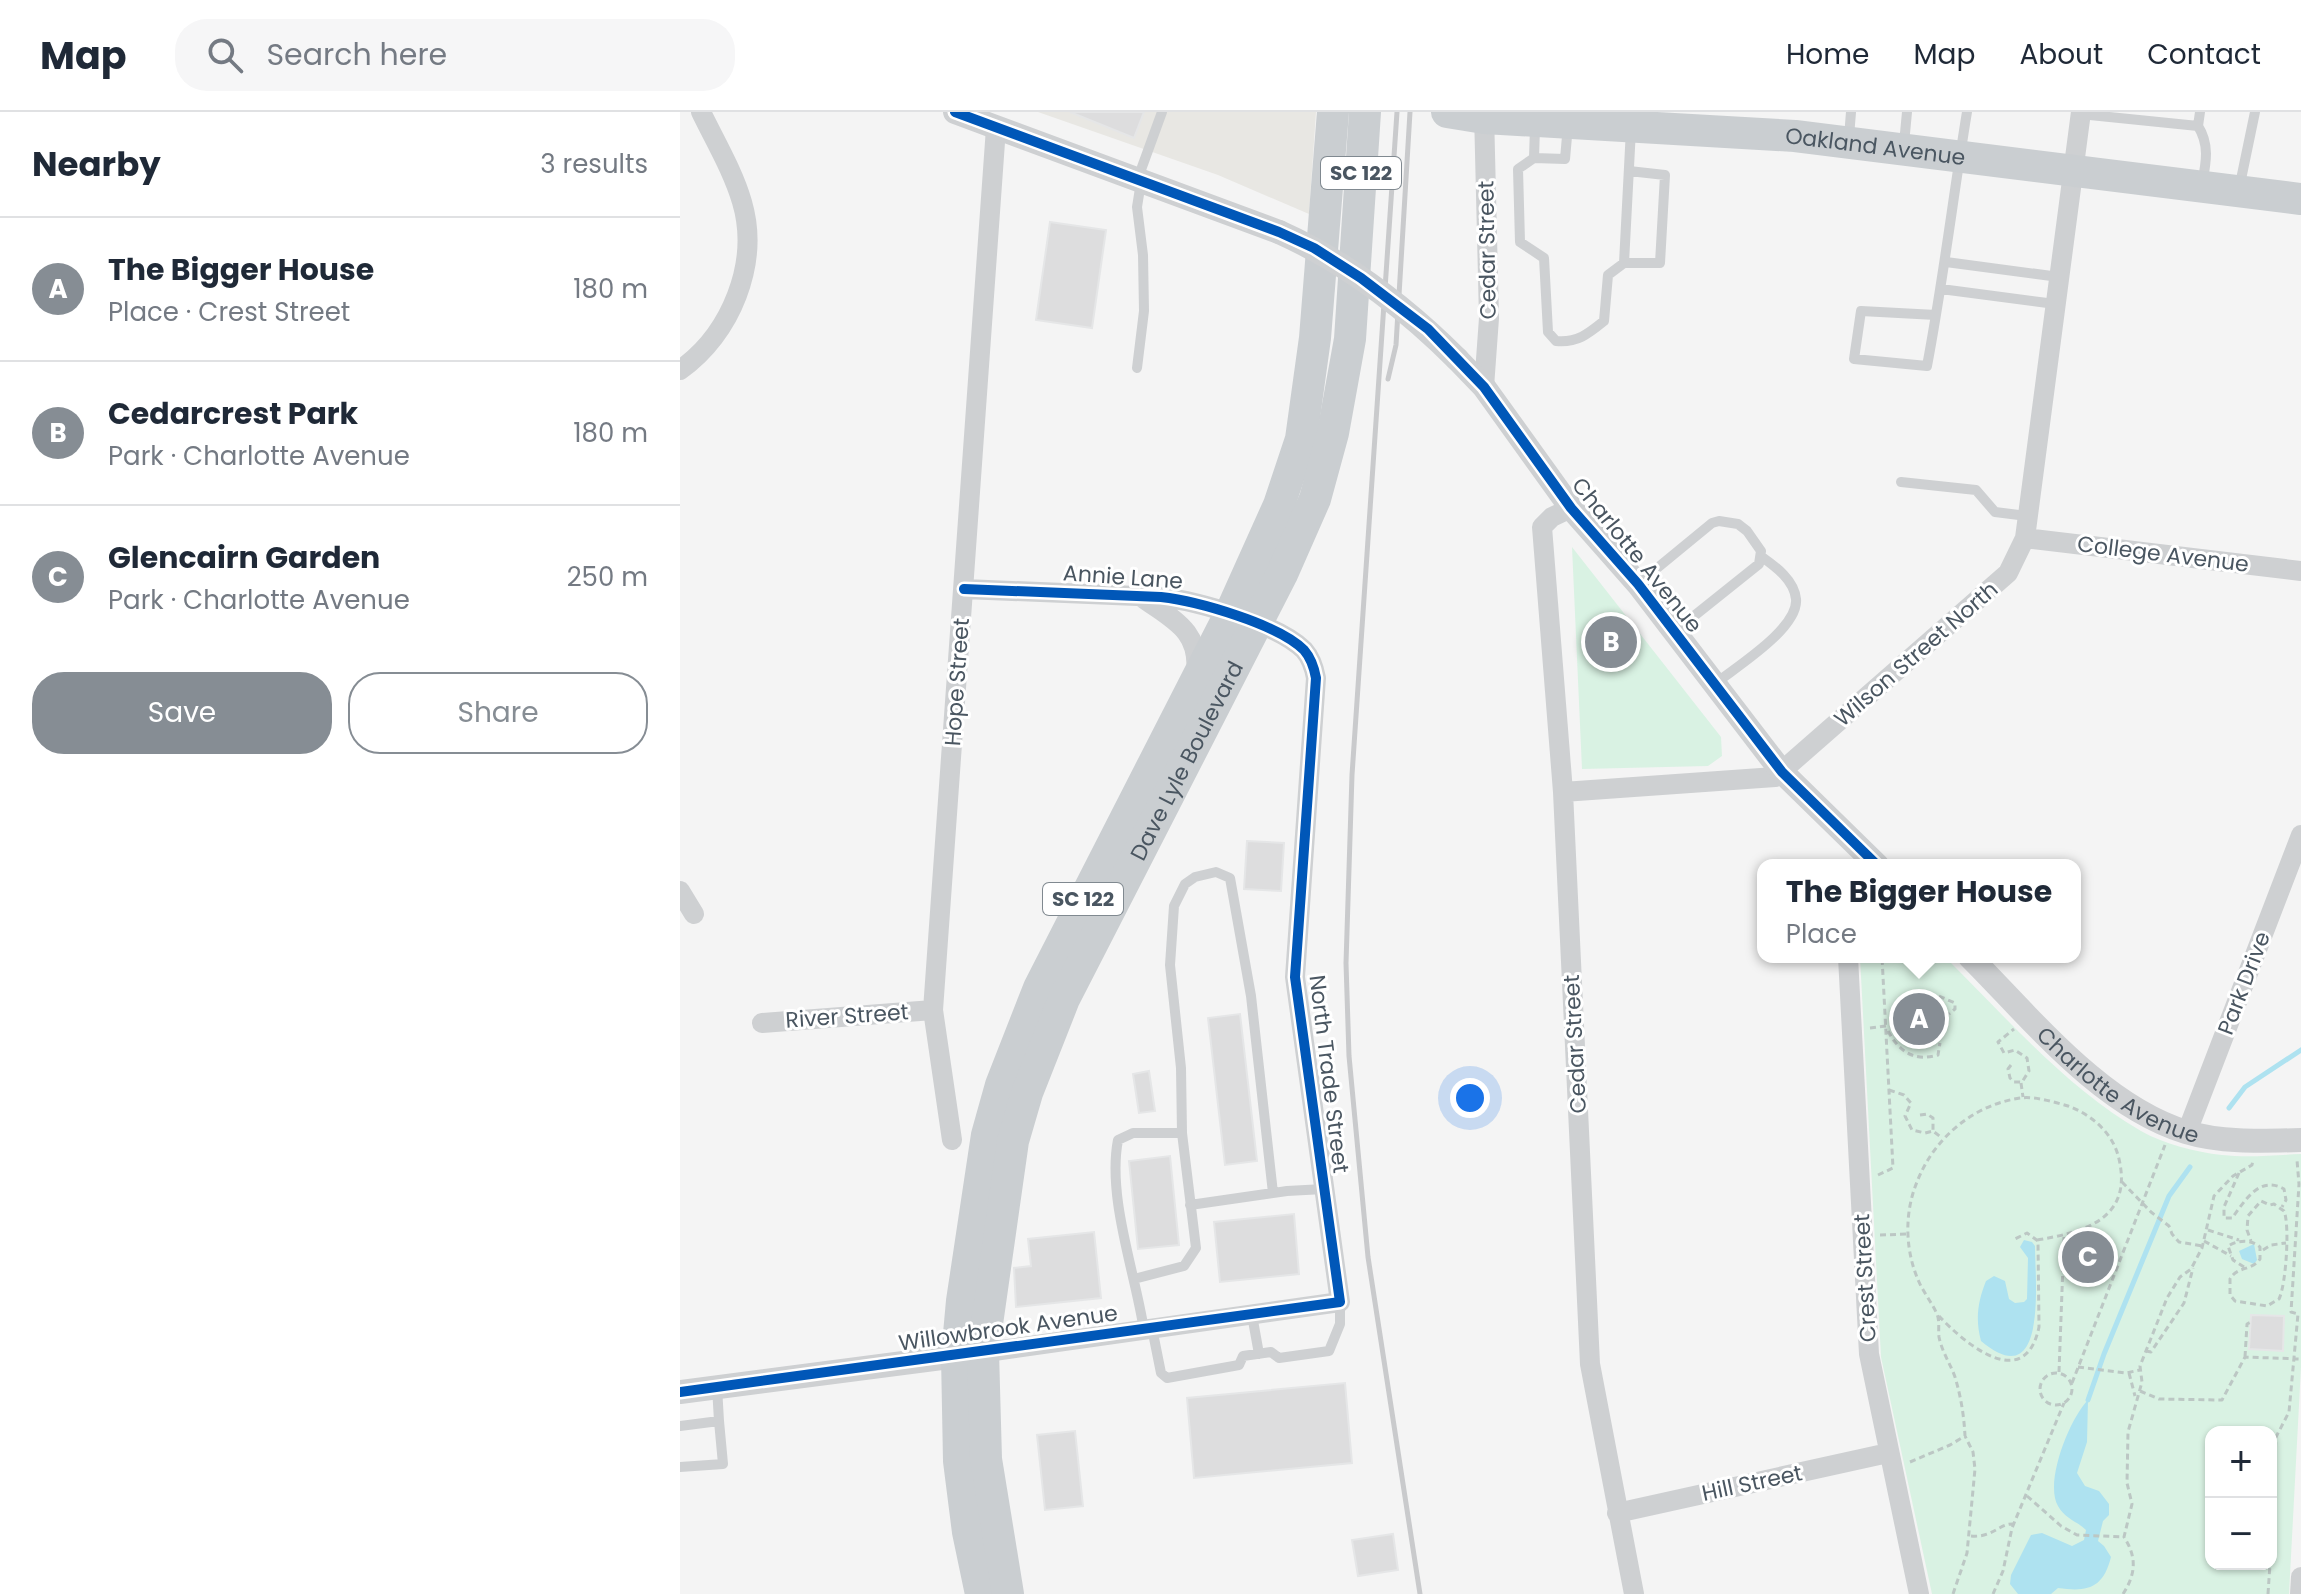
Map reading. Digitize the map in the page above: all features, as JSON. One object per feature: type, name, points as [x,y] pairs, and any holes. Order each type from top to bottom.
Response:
[{"type":"main road","name":"Dave Lyle Boulevard","points":[[981,1594],[968,1532],[959,1461],[970,1354],[982,1163],[987,1135],[1001,1085],[1039,988],[1195,683],[1244,619],[1301,439],[1315,338],[1333,112]]},
{"type":"main road","name":"Dave Lyle Boulevard","points":[[1008,1594],[970,1354],[1013,1141],[1027,1093],[1064,999],[1244,619],[1315,499],[1333,433],[1350,339],[1365,112]]},
{"type":"main road","name":"Oakland Avenue","points":[[1470,114],[1631,127],[1850,128],[1904,150],[2239,191],[2299,195]]},
{"type":"street","points":[[680,370],[706,348],[730,313],[745,262],[745,218],[741,198],[701,112]]},
{"type":"street","name":"Charlotte Avenue","points":[[955,112],[1279,232],[1314,248],[1361,278],[1428,329],[1484,387],[1571,508],[1638,584],[1782,772],[1865,859]]},
{"type":"street","name":"Wilson Street North","points":[[1782,772],[2008,573],[2025,538],[2081,113]]},
{"type":"street","name":"Cedar Street","points":[[1470,114],[1489,318],[1484,387]]},
{"type":"street","name":"Hope Street","points":[[952,1140],[933,1010],[996,128]]},
{"type":"street","name":"Cedar Street","points":[[1571,508],[1552,517],[1542,527],[1563,792],[1590,1364],[1634,1594]]},
{"type":"street","name":"College Avenue","points":[[2025,538],[2301,571]]},
{"type":"street","name":"Annie Lane","points":[[964,589],[1189,601],[1244,619],[1286,638],[1306,652],[1314,666],[1316,678],[1314,707]]},
{"type":"street","points":[[1140,596],[1191,637],[1197,660],[1195,683]]},
{"type":"street","name":"North Trade Street","points":[[1314,707],[1295,977],[1340,1302]]},
{"type":"street","points":[[1563,792],[1775,777],[1782,772]]},
{"type":"street","name":"Park Drive","points":[[2179,1129],[2301,836]]},
{"type":"street","points":[[680,891],[694,914]]},
{"type":"street","name":"Crest Street","points":[[1848,963],[1869,1354],[1919,1594]]},
{"type":"street","name":"Charlotte Avenue","points":[[1976,963],[2065,1052],[2115,1096],[2149,1117],[2179,1129],[2223,1139],[2298,1140]]},
{"type":"street","name":"River Street","points":[[762,1023],[933,1010]]},
{"type":"street","name":"Willowbrook Avenue","points":[[680,1392],[1340,1302]]},
{"type":"street","name":"Hill Street","points":[[1617,1513],[1889,1461]]},
{"type":"street","points":[[2300,1594],[2301,1577]]},
{"type":"lane","points":[[1137,368],[1144,311],[1143,255],[1137,207],[1139,181],[1162,112]]},
{"type":"lane","points":[[1904,150],[1907,112]]},
{"type":"lane","points":[[1936,315],[1861,311],[1854,359],[1927,366],[1946,262],[1967,112]]},
{"type":"lane","points":[[2200,112],[2198,126],[2205,137],[2207,154],[2202,186]]},
{"type":"lane","points":[[2239,191],[2255,112]]},
{"type":"lane","points":[[2081,113],[2198,126]]},
{"type":"lane","points":[[1534,158],[1536,121]]},
{"type":"lane","points":[[1568,123],[1565,159],[1534,158],[1518,169],[1520,242],[1544,258],[1546,319],[1548,332],[1556,341],[1572,342],[1604,321],[1608,275],[1624,263],[1660,263],[1665,175],[1629,171]]},
{"type":"lane","points":[[1624,263],[1631,127]]},
{"type":"lane","points":[[1946,262],[2059,277]]},
{"type":"lane","points":[[1941,289],[2055,304]]},
{"type":"lane","points":[[1901,482],[1976,490],[1995,512],[2027,516]]},
{"type":"lane","points":[[1638,584],[1712,523],[1719,521],[1738,524],[1747,531],[1762,557],[1786,577],[1796,595],[1796,609],[1777,634],[1714,684]]},
{"type":"lane","points":[[1674,632],[1751,573],[1762,557]]},
{"type":"lane","points":[[1134,1279],[1184,1266],[1196,1248],[1182,1133],[1181,1068],[1170,965],[1174,906],[1185,884],[1195,877],[1216,872],[1230,878],[1235,896],[1251,996],[1273,1193]]},
{"type":"lane","points":[[1182,1133],[1133,1133],[1118,1140],[1114,1181],[1134,1279],[1161,1373],[1167,1378],[1239,1365],[1243,1356],[1271,1352],[1279,1358],[1329,1351],[1340,1324],[1340,1302]]},
{"type":"lane","points":[[1190,1205],[1324,1189]]},
{"type":"lane","points":[[1252,1315],[1259,1354]]},
{"type":"lane","points":[[680,1467],[723,1464],[717,1387]]},
{"type":"lane","points":[[680,1426],[719,1421]]},
{"type":"path","points":[[1875,1177],[1893,1168],[1882,963]]},
{"type":"path","points":[[1939,996],[1955,1003],[1955,1009],[1949,1014]]},
{"type":"path","points":[[2021,1026],[2005,1034],[1998,1042],[2004,1053],[2015,1050],[2027,1058],[2027,1077],[2021,1083]]},
{"type":"path","points":[[1886,1028],[1896,1045],[1914,1057],[1938,1055],[1940,1043]]},
{"type":"path","points":[[2011,1065],[2008,1069],[2010,1078],[2021,1083]]},
{"type":"path","points":[[2021,1083],[2023,1097]]},
{"type":"path","points":[[1889,1090],[1904,1095],[1911,1103],[1905,1116],[1912,1130],[1918,1133],[1933,1131],[1942,1138]]},
{"type":"path","points":[[2015,1239],[2027,1233],[2037,1240],[2064,1237],[2086,1229],[2110,1211],[2121,1180],[2116,1149],[2102,1127],[2090,1116],[2056,1102],[2023,1097],[1978,1113],[1942,1138],[1916,1183],[1908,1218],[1908,1234],[1913,1267],[1939,1316],[1958,1336],[1988,1355],[2014,1360],[2028,1352],[2036,1340],[2039,1327],[2037,1240]]},
{"type":"path","points":[[2090,1116],[2095,1108]]},
{"type":"path","points":[[1920,1115],[1927,1114],[1933,1118],[1933,1131]]},
{"type":"path","points":[[1993,1594],[2003,1571],[2014,1524],[2070,1395],[2142,1203],[2179,1129]]},
{"type":"path","points":[[2123,1594],[2134,1570],[2132,1549],[2124,1537],[2132,1504],[2127,1483],[2128,1432],[2142,1382],[2140,1370],[2167,1298],[2180,1277],[2191,1269],[2203,1244],[2214,1196],[2252,1165],[2255,1140]]},
{"type":"path","points":[[2273,1498],[2276,1437],[2289,1412],[2297,1339],[2298,1314],[2291,1312],[2299,1184],[2298,1140]]},
{"type":"path","points":[[2239,1173],[2224,1207],[2224,1218],[2232,1218],[2255,1189],[2262,1186],[2284,1189],[2286,1200],[2281,1208]]},
{"type":"path","points":[[2121,1180],[2169,1226],[2179,1242],[2203,1244],[2231,1256]]},
{"type":"path","points":[[2251,1241],[2247,1224],[2251,1212],[2261,1201],[2281,1208],[2286,1214],[2286,1243],[2283,1271],[2284,1284],[2279,1299],[2272,1305],[2260,1307],[2235,1301],[2230,1295],[2230,1279],[2233,1273],[2257,1264],[2261,1251],[2271,1245],[2286,1243]]},
{"type":"path","points":[[2286,1222],[2296,1223]]},
{"type":"path","points":[[2206,1229],[2242,1242]]},
{"type":"path","points":[[1863,1236],[1908,1234]]},
{"type":"path","points":[[2059,1372],[2064,1237]]},
{"type":"path","points":[[2244,1267],[2233,1260],[2228,1246],[2251,1241],[2261,1251]]},
{"type":"path","points":[[2146,1351],[2151,1352],[2184,1303],[2195,1262]]},
{"type":"path","points":[[2283,1271],[2294,1271]]},
{"type":"path","points":[[1939,1316],[1939,1335],[1956,1381],[1965,1436],[1973,1452],[1975,1469],[1967,1553],[1953,1594]]},
{"type":"path","points":[[2139,1391],[2159,1399],[2222,1400],[2245,1357],[2247,1324],[2251,1322]]},
{"type":"path","points":[[2245,1357],[2301,1359]]},
{"type":"path","points":[[2078,1367],[2129,1373],[2140,1370]]},
{"type":"path","points":[[2059,1372],[2072,1383]]},
{"type":"path","points":[[2059,1372],[2049,1374],[2042,1380],[2040,1389],[2048,1403],[2064,1403]]},
{"type":"path","points":[[2129,1373],[2136,1401]]},
{"type":"path","points":[[1889,1461],[1950,1445],[1965,1436]]},
{"type":"path","points":[[2027,1496],[2061,1526],[2083,1535],[2124,1537]]},
{"type":"path","points":[[1969,1536],[1988,1536],[2007,1524],[2014,1524]]},
{"type":"path","points":[[2268,1594],[2270,1570]]},
{"type":"shaded area","points":[[1038,112],[1316,112],[1309,214],[1218,175]]},
{"type":"green space","points":[[1572,547],[1721,737],[1722,756],[1708,766],[1582,769]]},
{"type":"green space","points":[[1860,963],[1951,963],[2062,1073],[2114,1114],[2150,1136],[2212,1154],[2301,1154],[2301,1367],[2289,1594],[1932,1594],[1881,1357]]},
{"type":"water","points":[[2024,1240],[2035,1246],[2036,1306],[2033,1328],[2028,1345],[2018,1355],[2003,1354],[1981,1341],[1979,1303],[1986,1281],[1994,1276],[2005,1281],[2009,1299],[2015,1303],[2027,1299],[2028,1258],[2020,1247]]},
{"type":"water","points":[[2254,1244],[2257,1260],[2254,1264],[2242,1259],[2239,1251]]},
{"type":"water","points":[[2088,1400],[2087,1442],[2077,1473],[2085,1486],[2099,1491],[2109,1504],[2109,1515],[2103,1521],[2098,1541],[2111,1557],[2108,1568],[2092,1586],[2058,1588],[2051,1594],[2018,1594],[2010,1584],[2011,1575],[2031,1535],[2042,1533],[2072,1546],[2084,1540],[2086,1530],[2058,1506],[2054,1482],[2067,1435]]},
{"type":"building","points":[[1070,112],[1144,112],[1134,138]]},
{"type":"building","points":[[1050,222],[1106,230],[1092,328],[1036,320]]},
{"type":"building","points":[[1247,841],[1284,843],[1281,891],[1244,889]]},
{"type":"building","points":[[1943,1002],[1944,1034],[1896,1036],[1894,1004]]},
{"type":"building","points":[[1240,1014],[1257,1161],[1225,1165],[1208,1018]]},
{"type":"building","points":[[1149,1071],[1155,1111],[1139,1113],[1133,1074]]},
{"type":"building","points":[[1170,1156],[1179,1245],[1138,1249],[1129,1161]]},
{"type":"building","points":[[1294,1214],[1299,1274],[1220,1282],[1214,1222]]},
{"type":"building","points":[[1094,1232],[1101,1298],[1016,1307],[1014,1268],[1031,1266],[1028,1239]]},
{"type":"building","points":[[2251,1315],[2284,1316],[2283,1351],[2249,1349]]},
{"type":"building","points":[[1345,1383],[1352,1463],[1194,1478],[1187,1398]]},
{"type":"building","points":[[1075,1431],[1083,1506],[1045,1510],[1037,1435]]},
{"type":"building","points":[[1393,1534],[1398,1570],[1358,1576],[1352,1540]]},
{"type":"waterway","points":[[2229,1108],[2245,1087],[2301,1050]]},
{"type":"waterway","points":[[2088,1400],[2169,1196],[2190,1167]]},
{"type":"railway","points":[[1397,112],[1352,775],[1346,963],[1349,1056],[1368,1257],[1420,1594]]},
{"type":"railway","points":[[1388,379],[1396,345],[1410,112]]},
{"type":"cycle path","points":[[955,112],[1279,232],[1314,248],[1361,278],[1428,329],[1484,387],[1571,508],[1638,584],[1782,772],[1871,859]]},
{"type":"cycle path","points":[[680,1392],[1340,1302],[1295,977],[1316,678],[1310,659],[1292,640],[1276,631],[1236,615],[1176,599],[964,589]]},
{"type":"place","name":"Cedarcrest Park","points":[[1611,642]]},
{"type":"place","name":"The Bigger House","points":[[1919,1019]]},
{"type":"place","name":"Glencairn Garden","points":[[2088,1257]]}]
